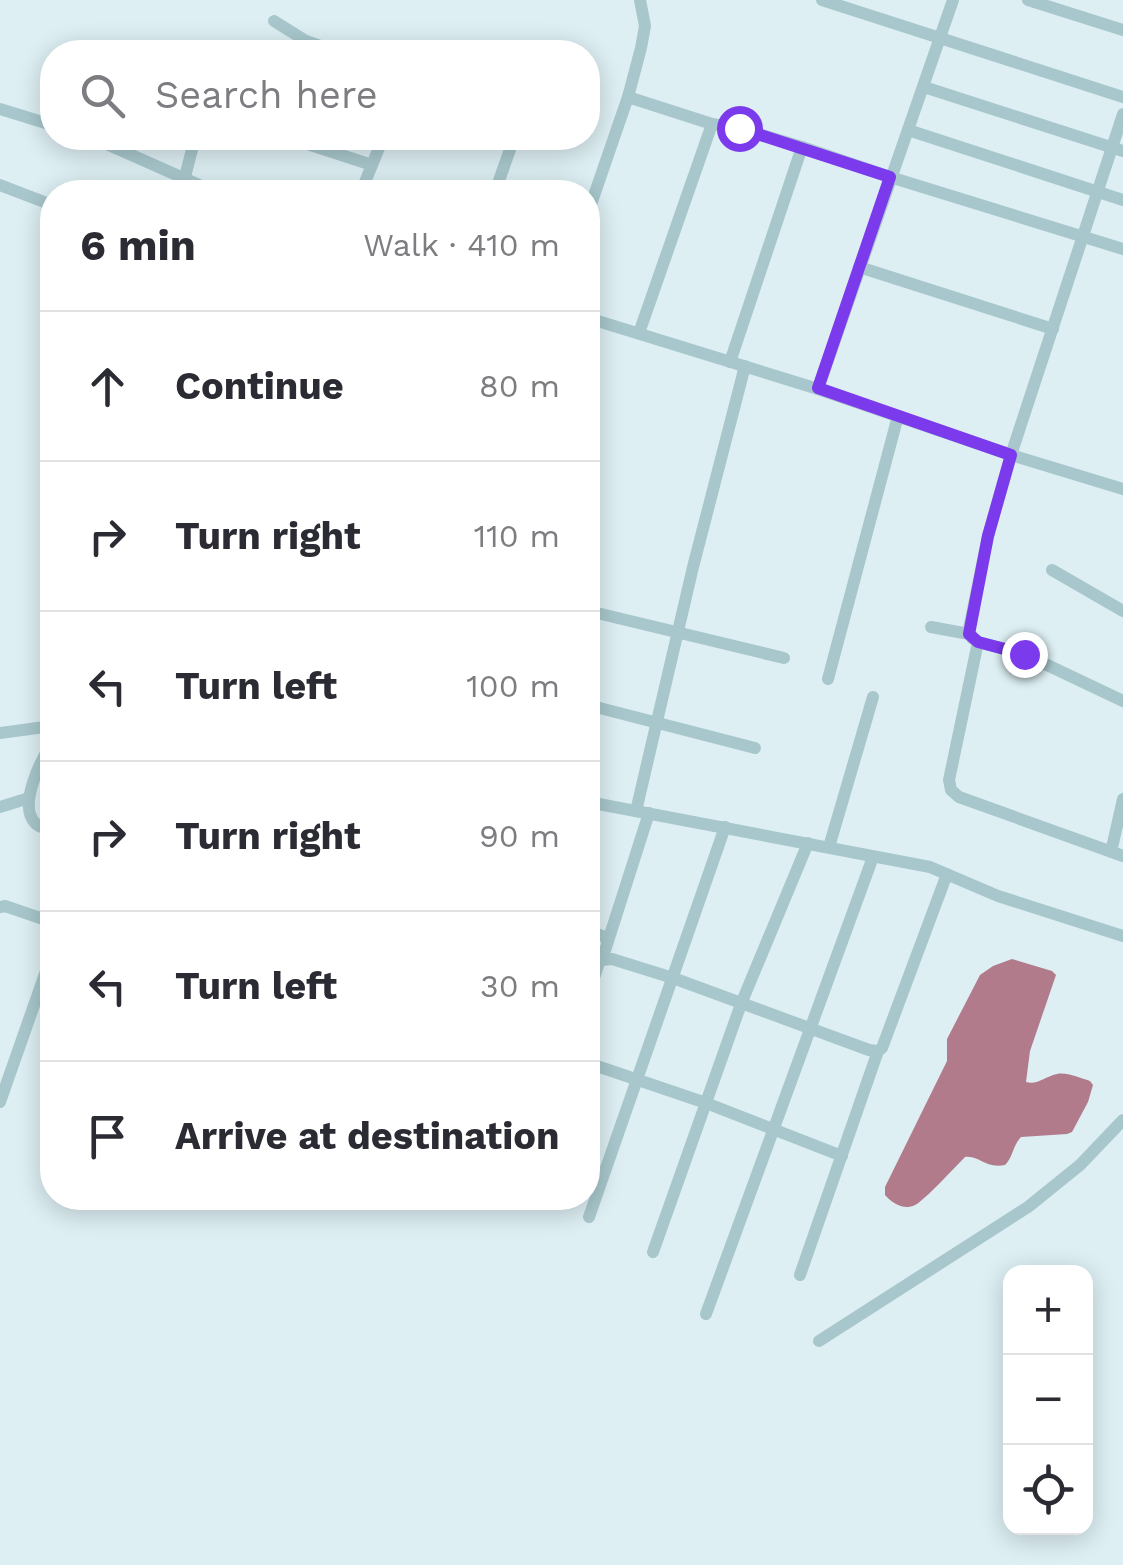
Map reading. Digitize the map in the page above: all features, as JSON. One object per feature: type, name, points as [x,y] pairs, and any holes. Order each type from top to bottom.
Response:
[{"type":"street","points":[[599,180],[628,96],[644,26],[640,0]]},
{"type":"street","points":[[822,0],[1123,98]]},
{"type":"street","points":[[818,388],[954,0]]},
{"type":"street","points":[[1028,0],[1123,30]]},
{"type":"street","points":[[274,21],[304,40]]},
{"type":"street","points":[[924,88],[1118,149]]},
{"type":"street","points":[[628,96],[1123,249]]},
{"type":"street","points":[[0,110],[40,122]]},
{"type":"street","points":[[1123,114],[1118,149],[1098,191],[988,536],[949,780],[951,790],[959,797],[1117,854],[1123,800]]},
{"type":"street","points":[[638,333],[712,124]]},
{"type":"street","points":[[908,130],[1123,200]]},
{"type":"street","points":[[730,362],[802,147]]},
{"type":"street","points":[[116,150],[173,180]]},
{"type":"street","points":[[183,180],[191,150]]},
{"type":"street","points":[[326,150],[372,165]]},
{"type":"street","points":[[365,180],[378,150]]},
{"type":"street","points":[[499,180],[510,150]]},
{"type":"street","points":[[0,185],[40,200]]},
{"type":"street","points":[[859,268],[1052,329]]},
{"type":"street","points":[[600,322],[818,388],[1123,489]]},
{"type":"street","points":[[600,965],[643,812],[656,722],[745,366]]},
{"type":"street","points":[[828,679],[898,416]]},
{"type":"street","points":[[1052,570],[1123,610]]},
{"type":"street","points":[[600,613],[784,658]]},
{"type":"street","points":[[931,627],[1024,654],[1123,701]]},
{"type":"street","points":[[830,848],[874,698]]},
{"type":"street","points":[[600,709],[756,748]]},
{"type":"street","points":[[0,733],[40,728]]},
{"type":"street","points":[[40,767],[28,798],[33,820],[40,826]]},
{"type":"street","points":[[0,807],[28,798]]},
{"type":"street","points":[[600,804],[930,866],[998,896],[1123,936]]},
{"type":"street","points":[[600,1185],[725,827]]},
{"type":"street","points":[[653,1252],[741,1004],[808,843]]},
{"type":"street","points":[[706,1314],[873,857]]},
{"type":"street","points":[[800,1275],[878,1051],[946,874]]},
{"type":"street","points":[[0,907],[40,918]]},
{"type":"street","points":[[600,935],[608,938]]},
{"type":"street","points":[[602,960],[612,959],[673,978],[878,1051]]},
{"type":"street","points":[[0,1102],[40,988]]},
{"type":"street","points":[[600,1066],[842,1156]]},
{"type":"street","points":[[820,1341],[1028,1207],[1080,1165],[1123,1120]]},
{"type":"street","points":[[589,1217],[591,1210]]},
{"type":"shaded area","points":[[1012,959],[1056,975],[1030,1051],[1026,1082],[1061,1074],[1078,1077],[1093,1085],[1088,1102],[1072,1132],[1021,1137],[1005,1165],[965,1157],[919,1202],[911,1207],[899,1205],[885,1195],[885,1187],[947,1061],[947,1039],[980,975]]},
{"type":"route","points":[[739,128],[890,177],[818,388],[1011,455],[988,536],[969,634],[978,642],[1024,654]]}]
